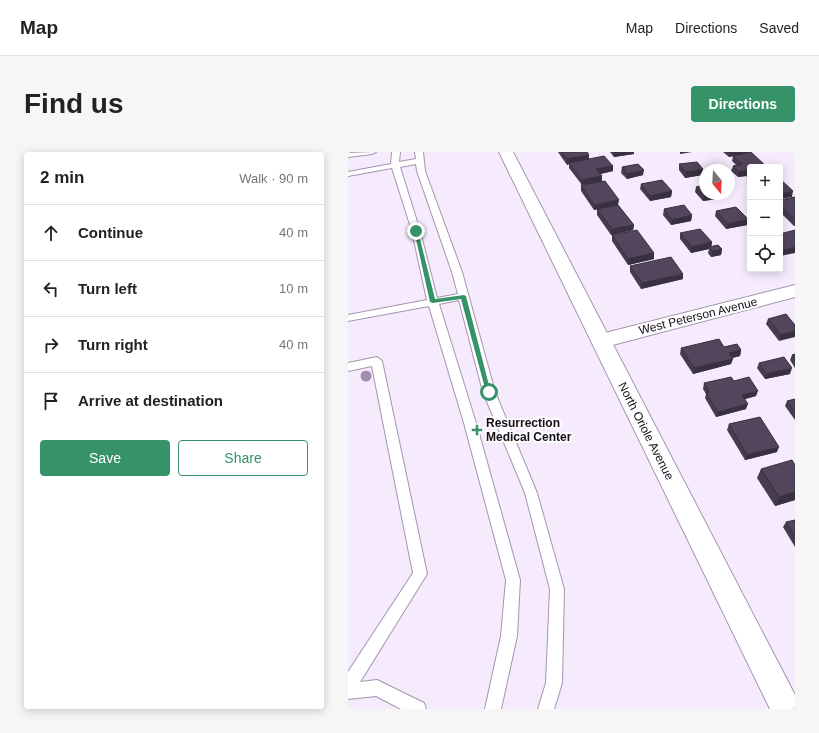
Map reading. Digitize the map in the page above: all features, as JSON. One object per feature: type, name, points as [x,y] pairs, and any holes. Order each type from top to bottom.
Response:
[{"type":"street","name":"North Oriole Avenue","points":[[506,152],[786,709]]},
{"type":"street","name":"West Peterson Avenue","points":[[601,341],[795,291]]},
{"type":"lane","points":[[348,155],[372,152]]},
{"type":"lane","points":[[396,152],[395,164],[416,231],[433,302],[470,423],[513,580],[509,636],[493,709]]},
{"type":"lane","points":[[348,174],[395,164],[420,156],[421,171],[457,272],[489,392],[530,493],[557,589],[554,683],[546,709]]},
{"type":"lane","points":[[348,318],[464,296]]},
{"type":"lane","points":[[348,367],[377,361],[420,574],[348,686]]},
{"type":"lane","points":[[348,692],[376,688],[418,709]]},
{"type":"building","points":[[562,152],[587,152],[589,155],[567,159]]},
{"type":"building","points":[[751,152],[764,164],[747,164],[747,170],[739,172],[735,168],[735,166],[742,164],[733,156]]},
{"type":"building","points":[[604,156],[613,166],[596,169],[602,176],[582,180],[569,163]]},
{"type":"building","points":[[697,162],[699,164],[699,170],[686,172],[679,164]]},
{"type":"building","points":[[638,164],[644,170],[627,174],[622,167]]},
{"type":"building","points":[[662,180],[672,191],[650,196],[641,184]]},
{"type":"building","points":[[605,181],[619,200],[594,205],[581,185]]},
{"type":"building","points":[[783,182],[793,191],[783,193]]},
{"type":"building","points":[[795,197],[795,220],[783,208],[783,199]]},
{"type":"building","points":[[618,205],[634,225],[612,229],[597,209]]},
{"type":"building","points":[[684,205],[692,215],[672,220],[664,209]]},
{"type":"building","points":[[736,207],[747,219],[728,224],[716,211]]},
{"type":"building","points":[[700,229],[712,242],[692,247],[680,233]]},
{"type":"building","points":[[637,230],[654,253],[628,259],[612,235]]},
{"type":"building","points":[[795,230],[795,247],[783,250],[783,233]]},
{"type":"building","points":[[718,245],[722,249],[713,251],[709,247]]},
{"type":"building","points":[[671,257],[683,274],[642,283],[630,266]]},
{"type":"building","points":[[786,314],[795,325],[795,331],[781,335],[768,319]]},
{"type":"building","points":[[719,339],[724,347],[737,344],[741,350],[729,353],[733,359],[694,368],[681,348]]},
{"type":"building","points":[[784,357],[792,368],[766,374],[759,363]]},
{"type":"building","points":[[731,377],[734,381],[749,377],[758,391],[742,395],[748,404],[718,412],[706,393],[710,392],[704,383]]},
{"type":"building","points":[[795,399],[795,412],[787,401]]},
{"type":"building","points":[[760,417],[779,447],[747,455],[729,424]]},
{"type":"building","points":[[792,460],[795,465],[795,492],[779,497],[761,469]]},
{"type":"building","points":[[795,520],[795,537],[786,522]]},
{"type":"place","name":"Resurrection Medical Center","points":[[477,430]]},
{"type":"route","points":[[416,231],[433,302],[464,296],[489,392]]}]
